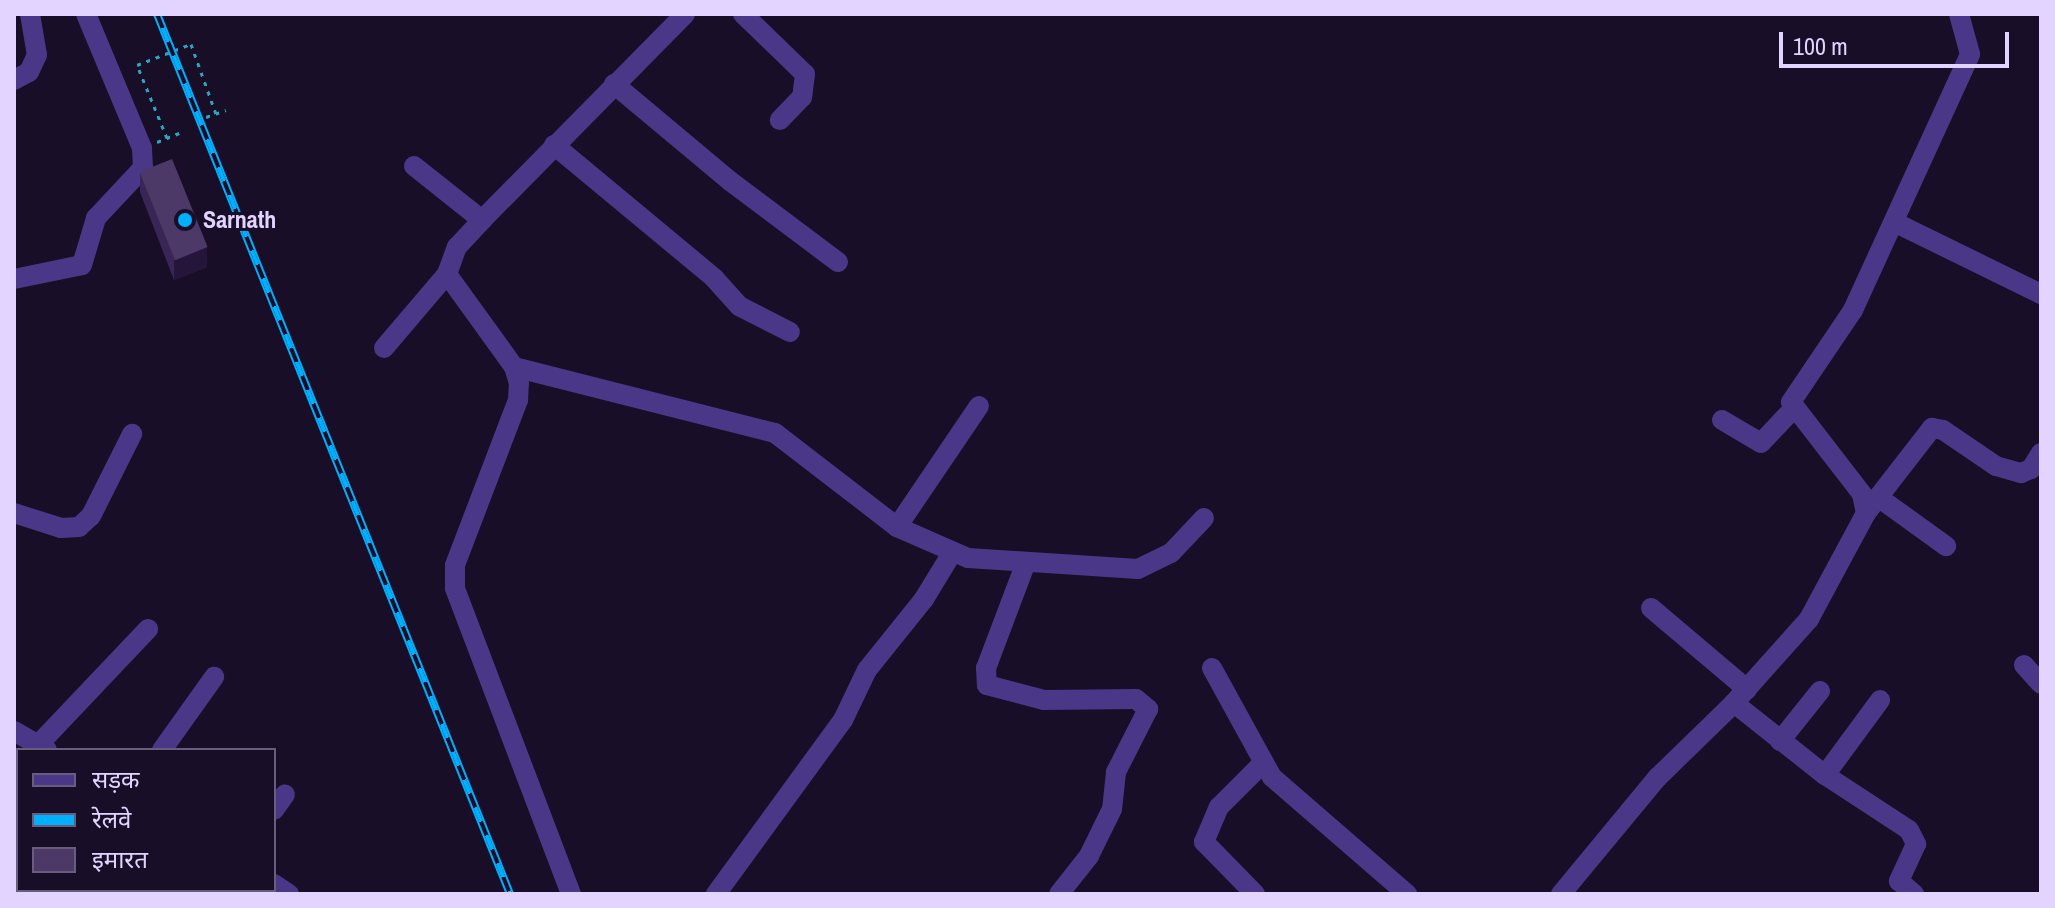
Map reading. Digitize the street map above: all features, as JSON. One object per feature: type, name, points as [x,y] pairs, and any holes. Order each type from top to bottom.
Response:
[{"type":"street","points":[[14,80],[29,72],[37,55],[30,14]]},
{"type":"street","points":[[14,279],[82,265],[96,218],[143,168],[142,148],[86,14]]},
{"type":"street","points":[[384,348],[447,274],[457,247],[685,14]]},
{"type":"street","points":[[743,14],[805,74],[802,97],[780,120]]},
{"type":"street","points":[[1722,420],[1761,443],[1793,409],[1795,393],[1843,327],[1970,54],[1959,14]]},
{"type":"street","points":[[614,84],[730,181],[838,262]]},
{"type":"street","points":[[554,145],[714,278],[739,306],[790,332]]},
{"type":"street","points":[[414,166],[482,220]]},
{"type":"street","points":[[1894,222],[2041,294]]},
{"type":"street","points":[[447,274],[514,367],[518,400],[453,575],[571,894]]},
{"type":"street","points":[[514,367],[775,433],[897,527],[952,553],[1025,565],[1100,571],[1150,566],[1171,553],[1204,518]]},
{"type":"street","points":[[897,527],[979,406]]},
{"type":"street","points":[[1793,409],[1825,441],[1872,505],[1946,546]]},
{"type":"street","points":[[1561,894],[1657,778],[1740,696],[1809,619],[1872,505],[1932,428],[1943,430],[1996,466],[2021,473],[2038,466]]},
{"type":"street","points":[[14,513],[61,528],[79,527],[91,516],[132,434]]},
{"type":"street","points":[[716,894],[843,720],[867,670],[924,599],[952,553]]},
{"type":"street","points":[[1025,565],[986,668],[987,685],[1044,700],[1136,699],[1148,709],[1116,772],[1112,809],[1095,844],[1059,894]]},
{"type":"street","points":[[1651,608],[1740,696],[1780,741],[1915,837],[1899,881],[1914,894]]},
{"type":"street","points":[[14,731],[43,748],[148,629]]},
{"type":"street","points":[[2024,665],[2041,684]]},
{"type":"street","points":[[1212,668],[1262,764],[1395,890]]},
{"type":"street","points":[[163,748],[214,677]]},
{"type":"street","points":[[1780,741],[1820,691]]},
{"type":"street","points":[[1825,775],[1880,700]]},
{"type":"street","points":[[1255,894],[1204,842],[1219,807],[1262,764]]},
{"type":"path","points":[[167,138],[137,65],[191,44],[216,114]]},
{"type":"path","points":[[206,117],[226,110]]},
{"type":"path","points":[[142,148],[179,133]]},
{"type":"building","points":[[172,159],[208,247],[175,260],[140,172]]},
{"type":"railway","points":[[157,14],[510,894]]},
{"type":"place","name":"Sarnath","points":[[185,220]]}]
